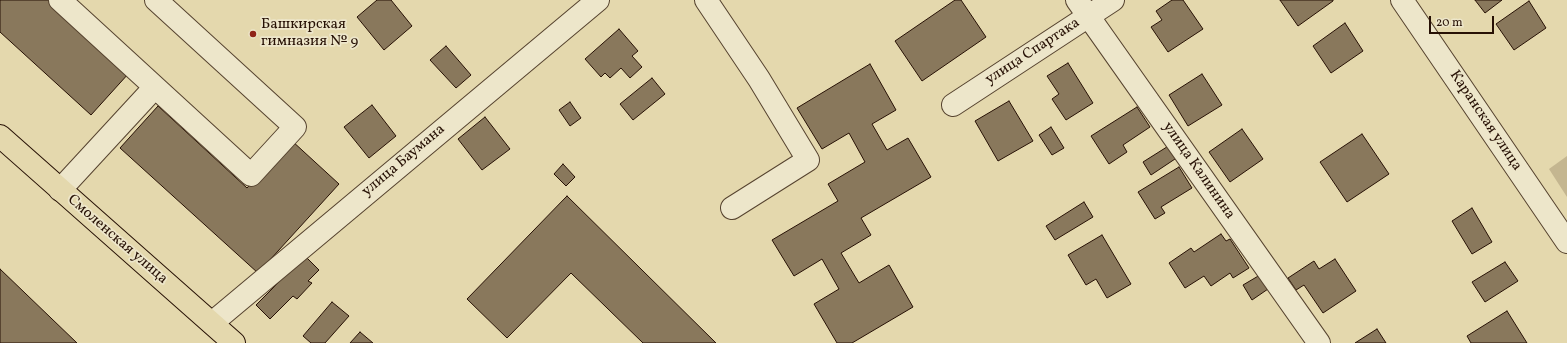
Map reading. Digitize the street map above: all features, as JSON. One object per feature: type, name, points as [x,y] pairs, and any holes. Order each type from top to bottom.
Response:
[{"type":"main road","name":"Смоленская улица","points":[[0,136],[234,343]]},
{"type":"street","points":[[60,0],[251,175],[295,127],[156,0]]},
{"type":"street","name":"улица Баумана","points":[[212,322],[598,0]]},
{"type":"street","points":[[706,0],[759,79],[808,160],[732,208]]},
{"type":"street","name":"улица Спартака","points":[[953,105],[1083,8],[1113,0]]},
{"type":"street","name":"Каранская улица","points":[[1402,0],[1567,242]]},
{"type":"street","name":"улица Калинина","points":[[1083,8],[1319,343]]},
{"type":"street","points":[[60,190],[155,87]]},
{"type":"shaded area","points":[[1567,156],[1567,197],[1549,169]]},
{"type":"building","points":[[0,0],[48,0],[129,73],[91,115],[0,32]]},
{"type":"building","points":[[377,0],[391,0],[412,26],[384,50],[357,17]]},
{"type":"building","points":[[955,0],[961,0],[986,37],[922,81],[895,41]]},
{"type":"building","points":[[1172,0],[1183,0],[1203,29],[1168,52],[1151,27],[1162,20],[1156,11]]},
{"type":"building","points":[[1280,0],[1333,0],[1333,1],[1298,26]]},
{"type":"building","points":[[1475,0],[1502,0],[1485,13]]},
{"type":"building","points":[[1529,1],[1546,28],[1514,50],[1496,24]]},
{"type":"building","points":[[1345,23],[1363,51],[1331,73],[1313,46]]},
{"type":"building","points":[[619,29],[638,51],[632,56],[642,67],[630,78],[621,68],[610,78],[605,73],[601,77],[585,59]]},
{"type":"building","points":[[446,46],[471,75],[456,88],[430,60]]},
{"type":"building","points":[[1068,63],[1093,103],[1066,120],[1052,99],[1059,94],[1047,76]]},
{"type":"building","points":[[870,64],[896,110],[872,124],[887,150],[908,138],[931,177],[861,218],[871,235],[841,253],[859,283],[889,265],[913,307],[852,343],[837,343],[814,304],[839,289],[822,259],[794,276],[772,240],[838,201],[828,184],[865,162],[849,133],[822,149],[797,108]]},
{"type":"building","points":[[1202,74],[1222,105],[1188,126],[1169,95]]},
{"type":"building","points":[[652,78],[665,94],[633,120],[620,104]]},
{"type":"building","points":[[1009,101],[1033,141],[998,161],[975,121]]},
{"type":"building","points":[[570,102],[581,118],[570,126],[559,110]]},
{"type":"building","points":[[372,105],[396,136],[369,158],[344,127]]},
{"type":"building","points":[[158,106],[247,188],[291,140],[339,184],[258,273],[120,148]]},
{"type":"building","points":[[1137,107],[1150,127],[1123,145],[1127,152],[1109,164],[1091,136]]},
{"type":"building","points":[[485,117],[510,149],[482,170],[458,139]]},
{"type":"building","points":[[1051,127],[1064,148],[1052,155],[1039,135]]},
{"type":"building","points":[[1242,129],[1263,159],[1230,182],[1209,152]]},
{"type":"building","points":[[1362,134],[1389,174],[1347,202],[1320,162]]},
{"type":"building","points":[[1170,145],[1178,157],[1151,175],[1143,162]]},
{"type":"building","points":[[563,164],[575,177],[566,186],[554,174]]},
{"type":"building","points":[[1179,167],[1192,188],[1161,207],[1165,213],[1155,219],[1138,192]]},
{"type":"building","points":[[567,196],[716,343],[643,343],[571,273],[507,338],[467,299]]},
{"type":"building","points":[[1084,202],[1093,217],[1055,240],[1046,226]]},
{"type":"building","points":[[1472,208],[1492,242],[1472,254],[1452,221]]},
{"type":"building","points":[[1221,234],[1226,241],[1230,239],[1249,268],[1233,278],[1230,273],[1211,286],[1204,276],[1185,288],[1169,263],[1191,248],[1194,252]]},
{"type":"building","points":[[1102,235],[1131,284],[1107,298],[1096,279],[1086,285],[1068,255]]},
{"type":"building","points":[[305,256],[319,270],[308,281],[312,283],[297,299],[293,296],[270,319],[256,305]]},
{"type":"building","points":[[1335,259],[1356,291],[1323,313],[1304,285],[1296,290],[1288,278],[1314,261],[1319,269]]},
{"type":"building","points":[[1505,262],[1518,281],[1485,302],[1472,282]]},
{"type":"building","points":[[0,269],[77,343],[0,343]]},
{"type":"building","points":[[1260,275],[1268,289],[1252,300],[1243,285]]},
{"type":"building","points":[[332,302],[349,316],[325,343],[311,343],[303,336]]},
{"type":"building","points":[[1507,311],[1527,343],[1471,343],[1467,336]]},
{"type":"building","points":[[1377,329],[1386,343],[1355,343]]},
{"type":"building","points":[[360,332],[373,343],[350,343]]},
{"type":"place","name":"Башкирская гимназия № 9","points":[[253,34]]}]
